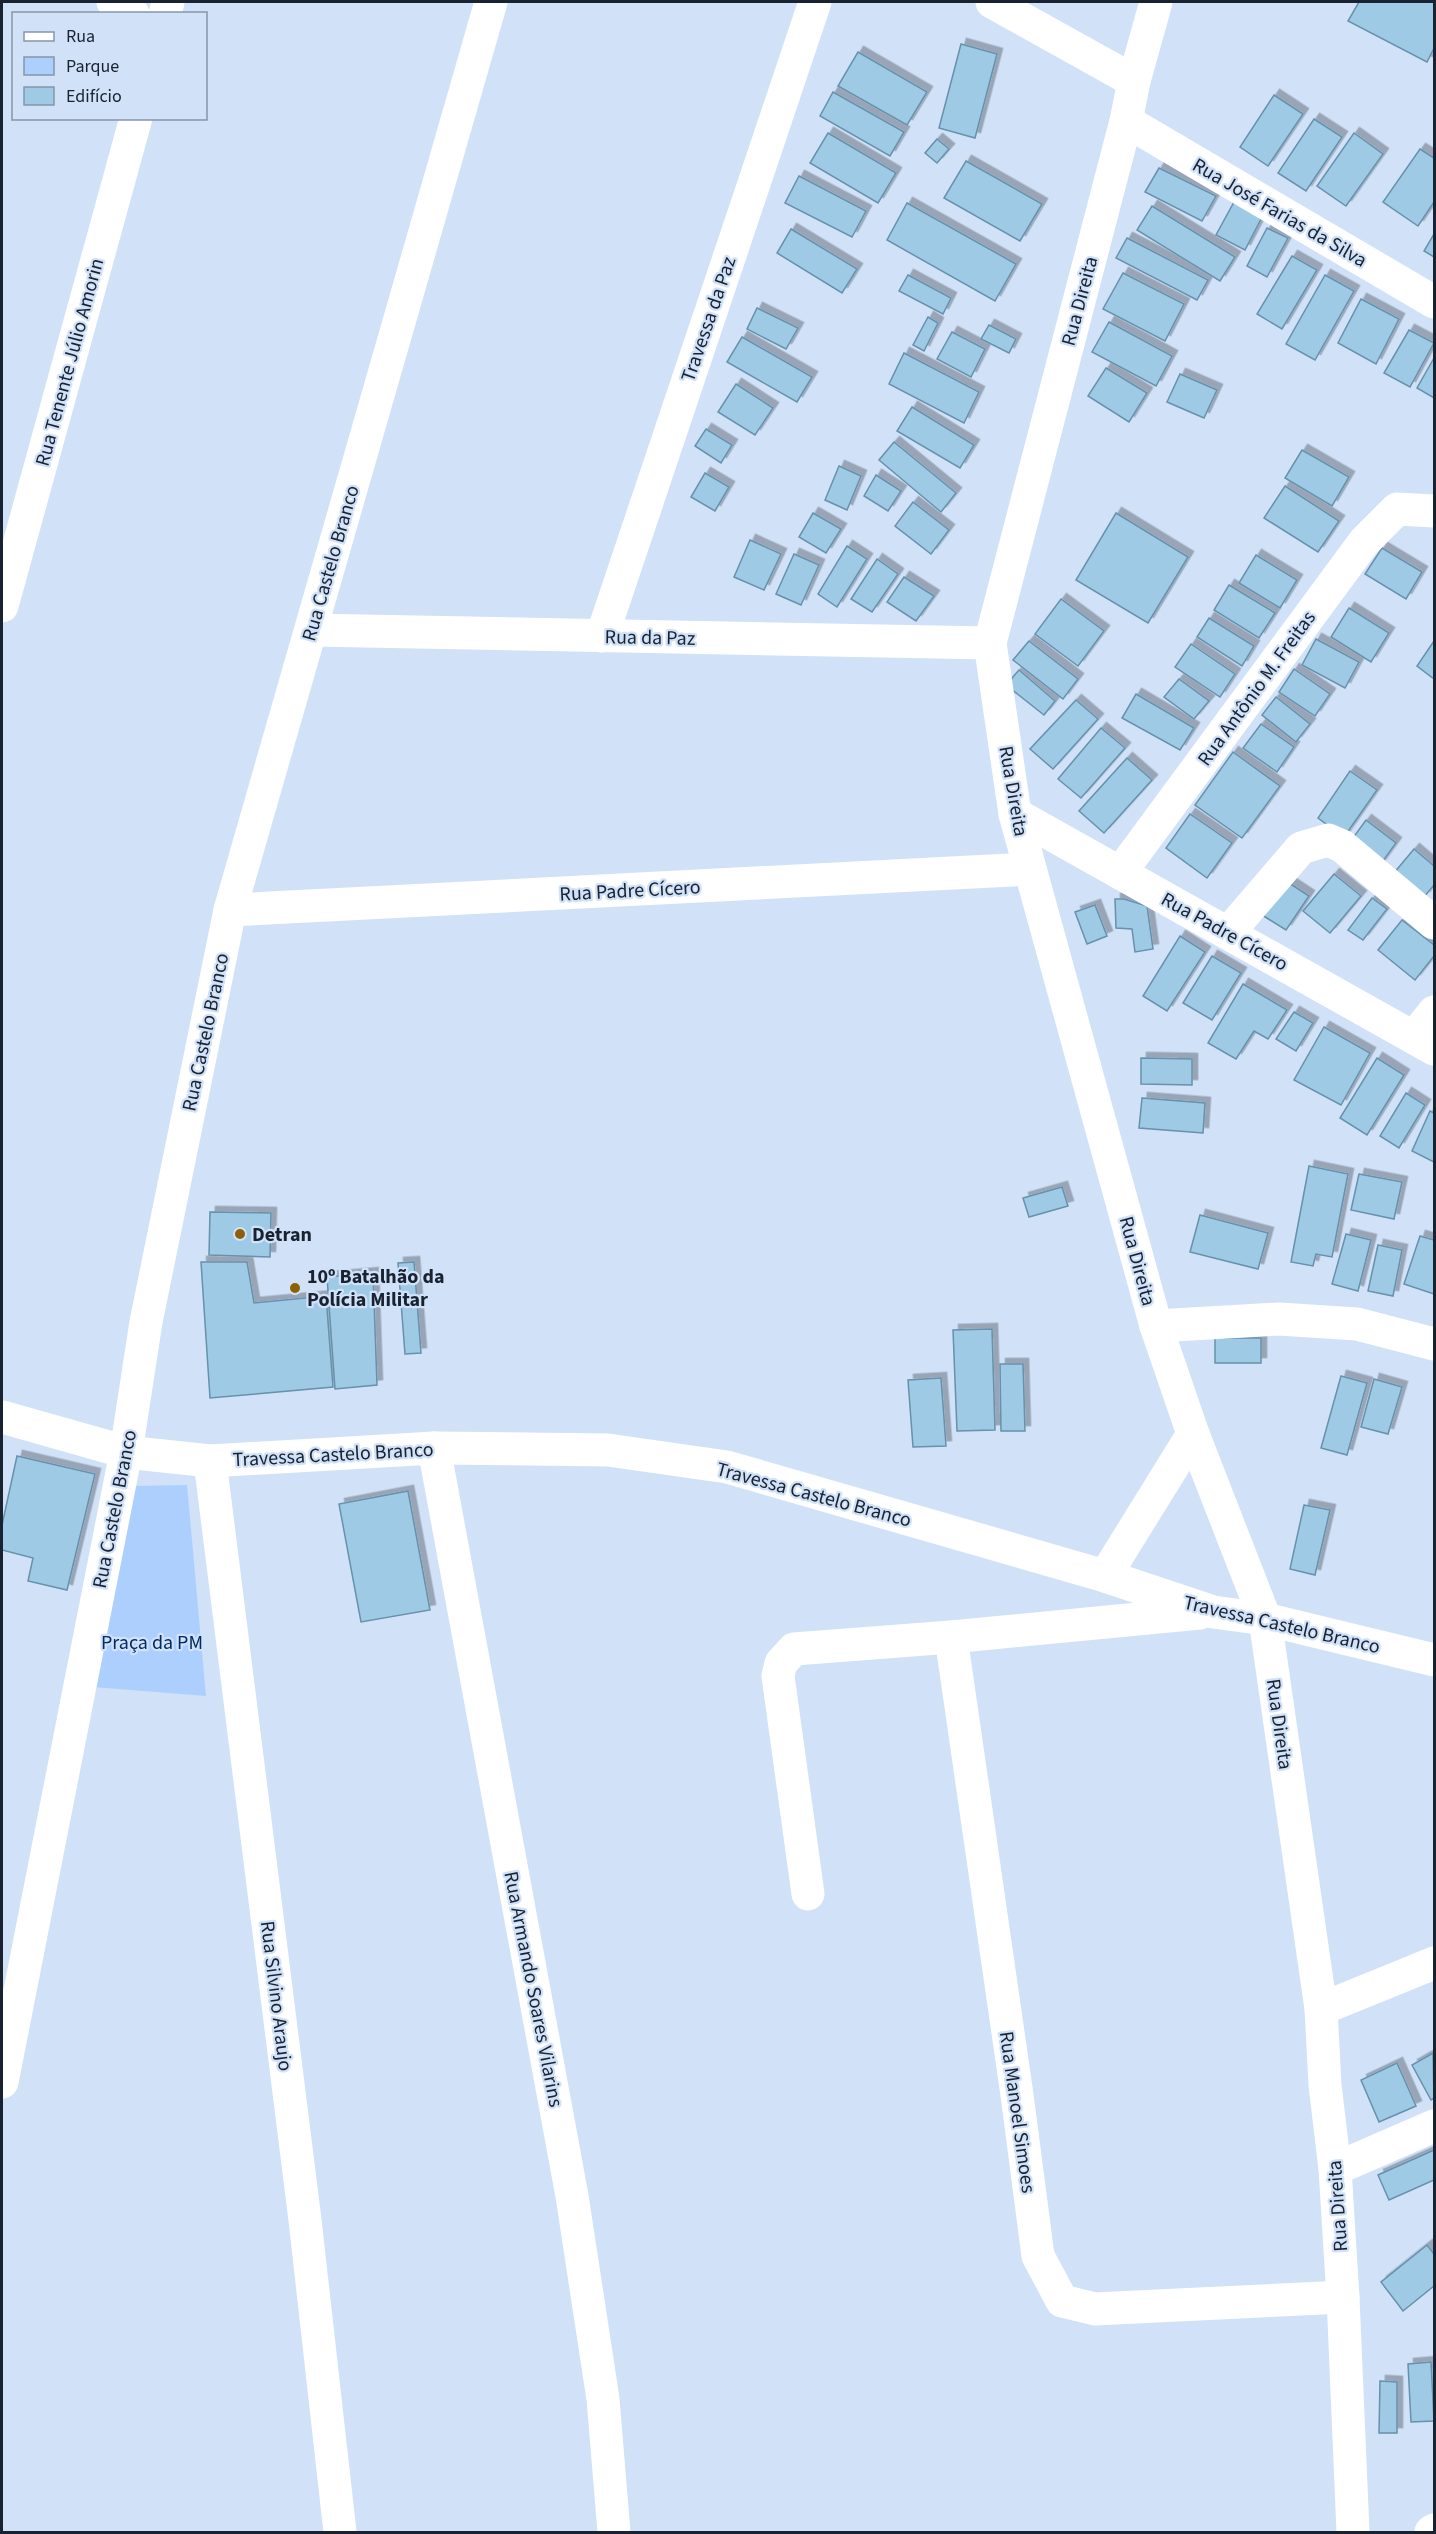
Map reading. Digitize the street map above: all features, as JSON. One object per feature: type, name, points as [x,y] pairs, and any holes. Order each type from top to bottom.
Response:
[{"type":"street","points":[[113,2],[130,12]]},
{"type":"street","name":"Rua Castelo Branco","points":[[2,2082],[126,1452],[146,1322],[230,910],[492,2]]},
{"type":"street","name":"Travessa da Paz","points":[[602,636],[814,2]]},
{"type":"street","points":[[992,2],[1134,81]]},
{"type":"street","name":"Rua Direita","points":[[1156,2],[990,643],[1015,814],[1156,1326],[1193,1434],[1265,1619],[1321,2009],[1325,2085],[1335,2169],[1343,2296],[1353,2532]]},
{"type":"street","name":"Rua Tenente Júlio Amorin","points":[[2,606],[135,120]]},
{"type":"street","name":"Rua José Farias da Silva","points":[[1126,121],[1434,302]]},
{"type":"street","name":"Rua Antônio M. Freitas","points":[[1120,873],[1364,542],[1397,509],[1434,511]]},
{"type":"street","name":"Rua da Paz","points":[[311,630],[990,643]]},
{"type":"street","name":"Rua Padre Cícero","points":[[1015,814],[1424,1043]]},
{"type":"street","points":[[1228,933],[1301,848],[1328,840],[1342,846],[1434,923]]},
{"type":"street","name":"Rua Padre Cícero","points":[[230,910],[1030,869]]},
{"type":"street","points":[[1424,1043],[1434,1012]]},
{"type":"street","points":[[1156,1326],[1279,1319],[1357,1324],[1434,1344]]},
{"type":"street","name":"Travessa Castelo Branco","points":[[2,1416],[126,1452],[210,1461],[435,1448],[608,1450],[727,1467],[1105,1576],[1214,1612],[1265,1619],[1434,1660]]},
{"type":"street","points":[[1105,1576],[1193,1434]]},
{"type":"street","name":"Rua Armando Soares Vilarins","points":[[435,1448],[572,2196],[603,2399],[614,2532]]},
{"type":"street","name":"Rua Silvino Araujo","points":[[210,1461],[303,2208],[340,2532]]},
{"type":"street","points":[[808,1894],[778,1676],[781,1663],[794,1649],[951,1637],[1214,1612]]},
{"type":"street","name":"Rua Manoel Simoes","points":[[951,1637],[1038,2256],[1062,2301],[1095,2309],[1343,2296]]},
{"type":"street","points":[[1321,2009],[1434,1963]]},
{"type":"street","points":[[1335,2169],[1434,2126]]},
{"type":"green space","name":"Praça da PM","points":[[187,1485],[206,1696],[93,1687],[135,1486]]},
{"type":"building","points":[[1359,2],[1434,2],[1434,48],[1427,62],[1348,21]]},
{"type":"building","points":[[961,44],[997,54],[975,138],[939,128]]},
{"type":"building","points":[[858,52],[927,92],[907,125],[838,86]]},
{"type":"building","points":[[833,92],[904,132],[890,156],[820,116]]},
{"type":"building","points":[[1274,95],[1303,114],[1268,166],[1240,147]]},
{"type":"building","points":[[1314,119],[1342,137],[1306,191],[1278,173]]},
{"type":"building","points":[[828,133],[896,173],[878,203],[810,163]]},
{"type":"building","points":[[1354,133],[1383,154],[1346,206],[1317,186]]},
{"type":"building","points":[[937,139],[949,149],[937,163],[925,153]]},
{"type":"building","points":[[1420,149],[1434,158],[1434,202],[1418,226],[1383,202]]},
{"type":"building","points":[[966,161],[1042,204],[1020,241],[944,198]]},
{"type":"building","points":[[1159,168],[1216,196],[1202,221],[1145,192]]},
{"type":"building","points":[[799,176],[866,211],[852,237],[785,203]]},
{"type":"building","points":[[1234,202],[1262,217],[1245,250],[1216,235]]},
{"type":"building","points":[[907,203],[1016,264],[995,301],[887,240]]},
{"type":"building","points":[[1152,206],[1235,257],[1220,281],[1137,230]]},
{"type":"building","points":[[1267,228],[1288,238],[1267,277],[1247,266]]},
{"type":"building","points":[[791,229],[857,269],[842,293],[777,253]]},
{"type":"building","points":[[1434,234],[1434,257],[1424,251]]},
{"type":"building","points":[[1127,238],[1208,280],[1197,300],[1116,258]]},
{"type":"building","points":[[1292,256],[1317,270],[1282,329],[1257,314]]},
{"type":"building","points":[[1123,273],[1184,304],[1165,341],[1103,309]]},
{"type":"building","points":[[908,275],[951,298],[943,314],[899,291]]},
{"type":"building","points":[[1325,275],[1354,291],[1315,360],[1286,344]]},
{"type":"building","points":[[1361,299],[1399,319],[1376,364],[1338,343]]},
{"type":"building","points":[[757,308],[798,328],[786,349],[747,329]]},
{"type":"building","points":[[928,317],[938,323],[924,351],[913,345]]},
{"type":"building","points":[[1109,322],[1172,356],[1156,386],[1092,352]]},
{"type":"building","points":[[989,325],[1016,339],[1009,353],[981,339]]},
{"type":"building","points":[[1409,330],[1434,343],[1410,387],[1384,373]]},
{"type":"building","points":[[952,332],[985,349],[971,377],[937,359]]},
{"type":"building","points":[[742,337],[812,377],[797,402],[727,362]]},
{"type":"building","points":[[904,353],[979,392],[964,423],[889,384]]},
{"type":"building","points":[[1434,358],[1434,398],[1417,388]]},
{"type":"building","points":[[1106,368],[1147,393],[1129,422],[1088,396]]},
{"type":"building","points":[[1180,374],[1217,390],[1204,418],[1167,402]]},
{"type":"building","points":[[736,384],[773,408],[755,435],[718,412]]},
{"type":"building","points":[[912,407],[974,445],[960,468],[897,431]]},
{"type":"building","points":[[706,429],[732,445],[721,463],[695,446]]},
{"type":"building","points":[[894,442],[956,493],[941,512],[879,460]]},
{"type":"building","points":[[1302,450],[1349,477],[1332,506],[1285,478]]},
{"type":"building","points":[[839,466],[861,476],[847,510],[825,500]]},
{"type":"building","points":[[705,473],[729,487],[715,511],[691,497]]},
{"type":"building","points":[[876,475],[901,491],[888,511],[864,496]]},
{"type":"building","points":[[1285,486],[1339,521],[1318,552],[1264,518]]},
{"type":"building","points":[[913,502],[949,530],[931,554],[895,526]]},
{"type":"building","points":[[813,513],[841,529],[826,553],[799,537]]},
{"type":"building","points":[[1116,513],[1188,557],[1148,623],[1076,580]]},
{"type":"building","points":[[750,540],[781,554],[764,590],[734,577]]},
{"type":"building","points":[[847,546],[867,559],[837,607],[818,594]]},
{"type":"building","points":[[1382,548],[1422,572],[1406,599],[1365,574]]},
{"type":"building","points":[[794,554],[819,565],[801,605],[776,594]]},
{"type":"building","points":[[1256,555],[1297,580],[1280,608],[1239,583]]},
{"type":"building","points":[[877,559],[898,574],[872,612],[851,599]]},
{"type":"building","points":[[904,577],[934,596],[916,621],[887,602]]},
{"type":"building","points":[[1229,585],[1275,613],[1259,638],[1214,610]]},
{"type":"building","points":[[1061,599],[1104,631],[1078,666],[1035,634]]},
{"type":"building","points":[[1349,608],[1389,633],[1371,662],[1331,637]]},
{"type":"building","points":[[1209,618],[1254,646],[1242,666],[1197,637]]},
{"type":"building","points":[[1316,639],[1359,662],[1345,688],[1302,665]]},
{"type":"building","points":[[1029,641],[1078,679],[1063,699],[1013,660]]},
{"type":"building","points":[[1434,641],[1434,679],[1417,666]]},
{"type":"building","points":[[1191,644],[1235,674],[1220,697],[1175,667]]},
{"type":"building","points":[[1294,669],[1330,694],[1315,716],[1279,692]]},
{"type":"building","points":[[1019,670],[1055,701],[1044,715],[1006,685]]},
{"type":"building","points":[[1179,679],[1209,701],[1194,719],[1164,697]]},
{"type":"building","points":[[1136,694],[1194,728],[1180,750],[1122,718]]},
{"type":"building","points":[[1276,697],[1310,724],[1296,742],[1262,715]]},
{"type":"building","points":[[1076,700],[1098,719],[1053,769],[1030,749]]},
{"type":"building","points":[[1261,724],[1294,747],[1277,772],[1243,748]]},
{"type":"building","points":[[1101,728],[1125,748],[1081,798],[1058,779]]},
{"type":"building","points":[[1233,752],[1280,786],[1242,838],[1195,805]]},
{"type":"building","points":[[1127,758],[1152,780],[1104,833],[1079,811]]},
{"type":"building","points":[[1350,771],[1377,790],[1344,837],[1318,818]]},
{"type":"building","points":[[1190,814],[1232,843],[1207,878],[1166,848]]},
{"type":"building","points":[[1366,820],[1396,843],[1380,865],[1350,842]]},
{"type":"building","points":[[1414,849],[1434,866],[1434,885],[1424,897],[1394,873]]},
{"type":"building","points":[[1334,874],[1361,896],[1330,933],[1303,911]]},
{"type":"building","points":[[1286,881],[1309,896],[1286,930],[1262,915]]},
{"type":"building","points":[[1372,898],[1387,909],[1363,940],[1348,930]]},
{"type":"building","points":[[1115,899],[1124,899],[1147,906],[1153,949],[1135,952],[1132,929],[1116,928]]},
{"type":"building","points":[[1095,905],[1107,936],[1087,944],[1075,912]]},
{"type":"building","points":[[1402,920],[1434,945],[1434,956],[1415,980],[1378,950]]},
{"type":"building","points":[[1180,936],[1205,952],[1167,1011],[1143,996]]},
{"type":"building","points":[[1212,956],[1241,973],[1212,1020],[1183,1003]]},
{"type":"building","points":[[1243,984],[1287,1010],[1268,1039],[1254,1031],[1236,1059],[1208,1043]]},
{"type":"building","points":[[1294,1012],[1313,1023],[1296,1051],[1276,1039]]},
{"type":"building","points":[[1324,1027],[1370,1053],[1341,1105],[1294,1080]]},
{"type":"building","points":[[1141,1058],[1192,1059],[1192,1085],[1141,1084]]},
{"type":"building","points":[[1377,1058],[1404,1075],[1367,1135],[1340,1118]]},
{"type":"building","points":[[1406,1093],[1425,1105],[1399,1148],[1380,1136]]},
{"type":"building","points":[[1142,1098],[1205,1103],[1203,1133],[1139,1128]]},
{"type":"building","points":[[1430,1111],[1434,1113],[1434,1162],[1412,1151]]},
{"type":"building","points":[[1309,1166],[1348,1174],[1332,1257],[1316,1254],[1313,1266],[1291,1262]]},
{"type":"building","points":[[1359,1174],[1402,1182],[1394,1219],[1351,1210]]},
{"type":"building","points":[[1062,1187],[1068,1206],[1029,1217],[1023,1198]]},
{"type":"building","name":"Detran","points":[[210,1212],[271,1213],[270,1257],[209,1255]]},
{"type":"building","points":[[1200,1215],[1268,1233],[1258,1269],[1190,1252]]},
{"type":"building","points":[[1346,1234],[1371,1240],[1358,1291],[1332,1284]]},
{"type":"building","points":[[1420,1236],[1434,1240],[1434,1294],[1404,1284]]},
{"type":"building","points":[[1378,1245],[1402,1250],[1393,1296],[1368,1291]]},
{"type":"building","points":[[201,1262],[247,1262],[254,1303],[326,1296],[333,1387],[210,1398]]},
{"type":"building","points":[[414,1262],[421,1353],[405,1354],[398,1263]]},
{"type":"building","points":[[373,1273],[377,1385],[335,1389],[327,1277]]},
{"type":"building","points":[[992,1329],[995,1430],[957,1431],[953,1330]]},
{"type":"building","points":[[1215,1338],[1261,1338],[1261,1363],[1215,1363]]},
{"type":"building","points":[[1000,1364],[1023,1364],[1025,1431],[1001,1431]]},
{"type":"building","points":[[1341,1376],[1367,1383],[1347,1455],[1321,1448]]},
{"type":"building","points":[[941,1378],[946,1446],[913,1447],[908,1380]]},
{"type":"building","points":[[1374,1379],[1402,1387],[1388,1434],[1361,1427]]},
{"type":"building","points":[[17,1456],[95,1474],[67,1590],[28,1581],[33,1558],[2,1550],[2,1525]]},
{"type":"building","points":[[408,1491],[430,1610],[361,1622],[339,1504]]},
{"type":"building","points":[[1304,1505],[1330,1510],[1315,1575],[1290,1569]]},
{"type":"building","points":[[1433,2053],[1434,2098],[1431,2100],[1412,2065]]},
{"type":"building","points":[[1397,2063],[1416,2106],[1379,2122],[1361,2080]]},
{"type":"building","points":[[1434,2150],[1434,2180],[1389,2200],[1378,2175]]},
{"type":"building","points":[[1427,2245],[1434,2254],[1434,2286],[1403,2311],[1381,2282]]},
{"type":"building","points":[[1431,2362],[1434,2421],[1411,2422],[1408,2364]]},
{"type":"building","points":[[1380,2381],[1397,2382],[1397,2433],[1379,2433]]},
{"type":"place","name":"Detran","points":[[240,1234]]},
{"type":"place","name":"10º Batalhão da Polícia Militar","points":[[295,1288]]}]
